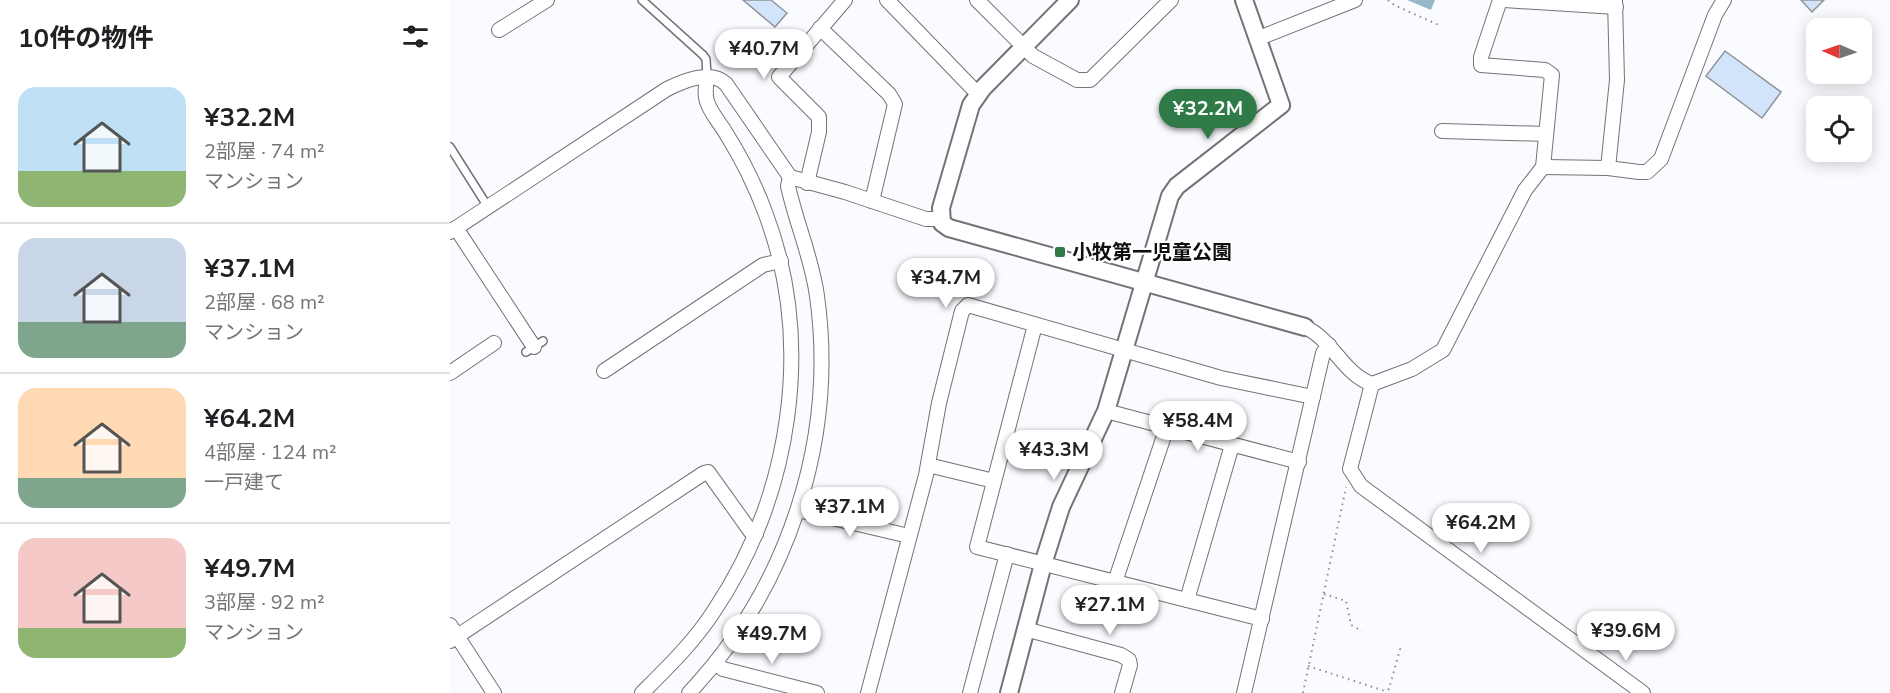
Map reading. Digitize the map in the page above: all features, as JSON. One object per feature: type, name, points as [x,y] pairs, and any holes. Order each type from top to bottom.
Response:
[{"type":"street","points":[[499,30],[547,0]]},
{"type":"street","points":[[807,183],[819,132],[819,117],[779,76],[844,0]]},
{"type":"street","points":[[886,0],[978,94]]},
{"type":"street","points":[[977,0],[1040,61],[1077,80],[1090,80],[1171,0]]},
{"type":"street","points":[[940,219],[966,114],[978,94],[1068,0]]},
{"type":"street","points":[[1009,693],[1043,564],[1061,507],[1106,411],[1170,196],[1177,186],[1281,105],[1244,0]]},
{"type":"street","points":[[1259,38],[1355,0]]},
{"type":"street","points":[[790,177],[926,219],[940,219],[949,228],[1305,327],[1329,345],[1360,379],[1372,384],[1412,369],[1443,350],[1525,190],[1543,167],[1552,75],[1545,70],[1481,65],[1481,57],[1502,0],[1616,4],[1617,80],[1608,168]]},
{"type":"street","points":[[1543,167],[1608,168],[1647,172],[1661,159],[1715,15],[1724,0]]},
{"type":"street","points":[[820,28],[889,94],[895,105],[873,201]]},
{"type":"street","points":[[642,693],[675,660],[707,621],[744,561],[756,534],[777,469],[790,390],[790,322],[781,261],[756,188],[737,151],[708,106],[707,77]]},
{"type":"street","points":[[534,347],[453,230],[667,88],[685,81],[707,77],[718,78],[726,84],[790,177],[790,195],[806,247],[817,295],[821,357],[818,416],[798,510],[787,540],[763,594],[746,623],[716,664],[689,693]]},
{"type":"street","points":[[1442,131],[1546,134]]},
{"type":"street","points":[[604,371],[763,265],[781,261]]},
{"type":"street","points":[[868,693],[927,465],[939,403],[962,311],[973,304],[1035,325],[1221,378],[1313,397]]},
{"type":"street","points":[[1035,325],[977,547],[1262,619]]},
{"type":"street","points":[[450,373],[494,343]]},
{"type":"street","points":[[1244,693],[1323,353],[1329,345]]},
{"type":"street","points":[[1372,384],[1350,469],[1361,486],[1643,693]]},
{"type":"street","points":[[1106,411],[1299,462]]},
{"type":"street","points":[[1115,582],[1167,427]]},
{"type":"street","points":[[1187,600],[1232,445]]},
{"type":"street","points":[[927,465],[994,481]]},
{"type":"street","points":[[494,693],[453,634],[705,473],[708,472],[751,532],[756,534]]},
{"type":"street","points":[[798,510],[909,536]]},
{"type":"street","points":[[970,693],[1007,554]]},
{"type":"street","points":[[1025,629],[1121,655],[1129,660],[1122,693]]},
{"type":"street","points":[[716,664],[723,669],[817,693]]},
{"type":"lane","points":[[642,0],[703,55],[706,59],[707,77]]},
{"type":"lane","points":[[450,147],[488,207]]},
{"type":"path","points":[[1388,0],[1441,26]]},
{"type":"path","points":[[1303,693],[1350,469]]},
{"type":"path","points":[[1324,594],[1346,601],[1351,625],[1362,631]]},
{"type":"path","points":[[1308,666],[1385,691],[1389,689],[1400,649],[1397,646]]},
{"type":"water","points":[[1407,0],[1435,0],[1431,10]]},
{"type":"building","points":[[743,0],[771,0],[787,13],[775,27]]},
{"type":"building","points":[[1801,0],[1824,0],[1812,12]]},
{"type":"building","points":[[1725,51],[1781,92],[1762,118],[1706,76]]},
{"type":"place","name":"小牧第一児童公園","points":[[1060,252]]}]
